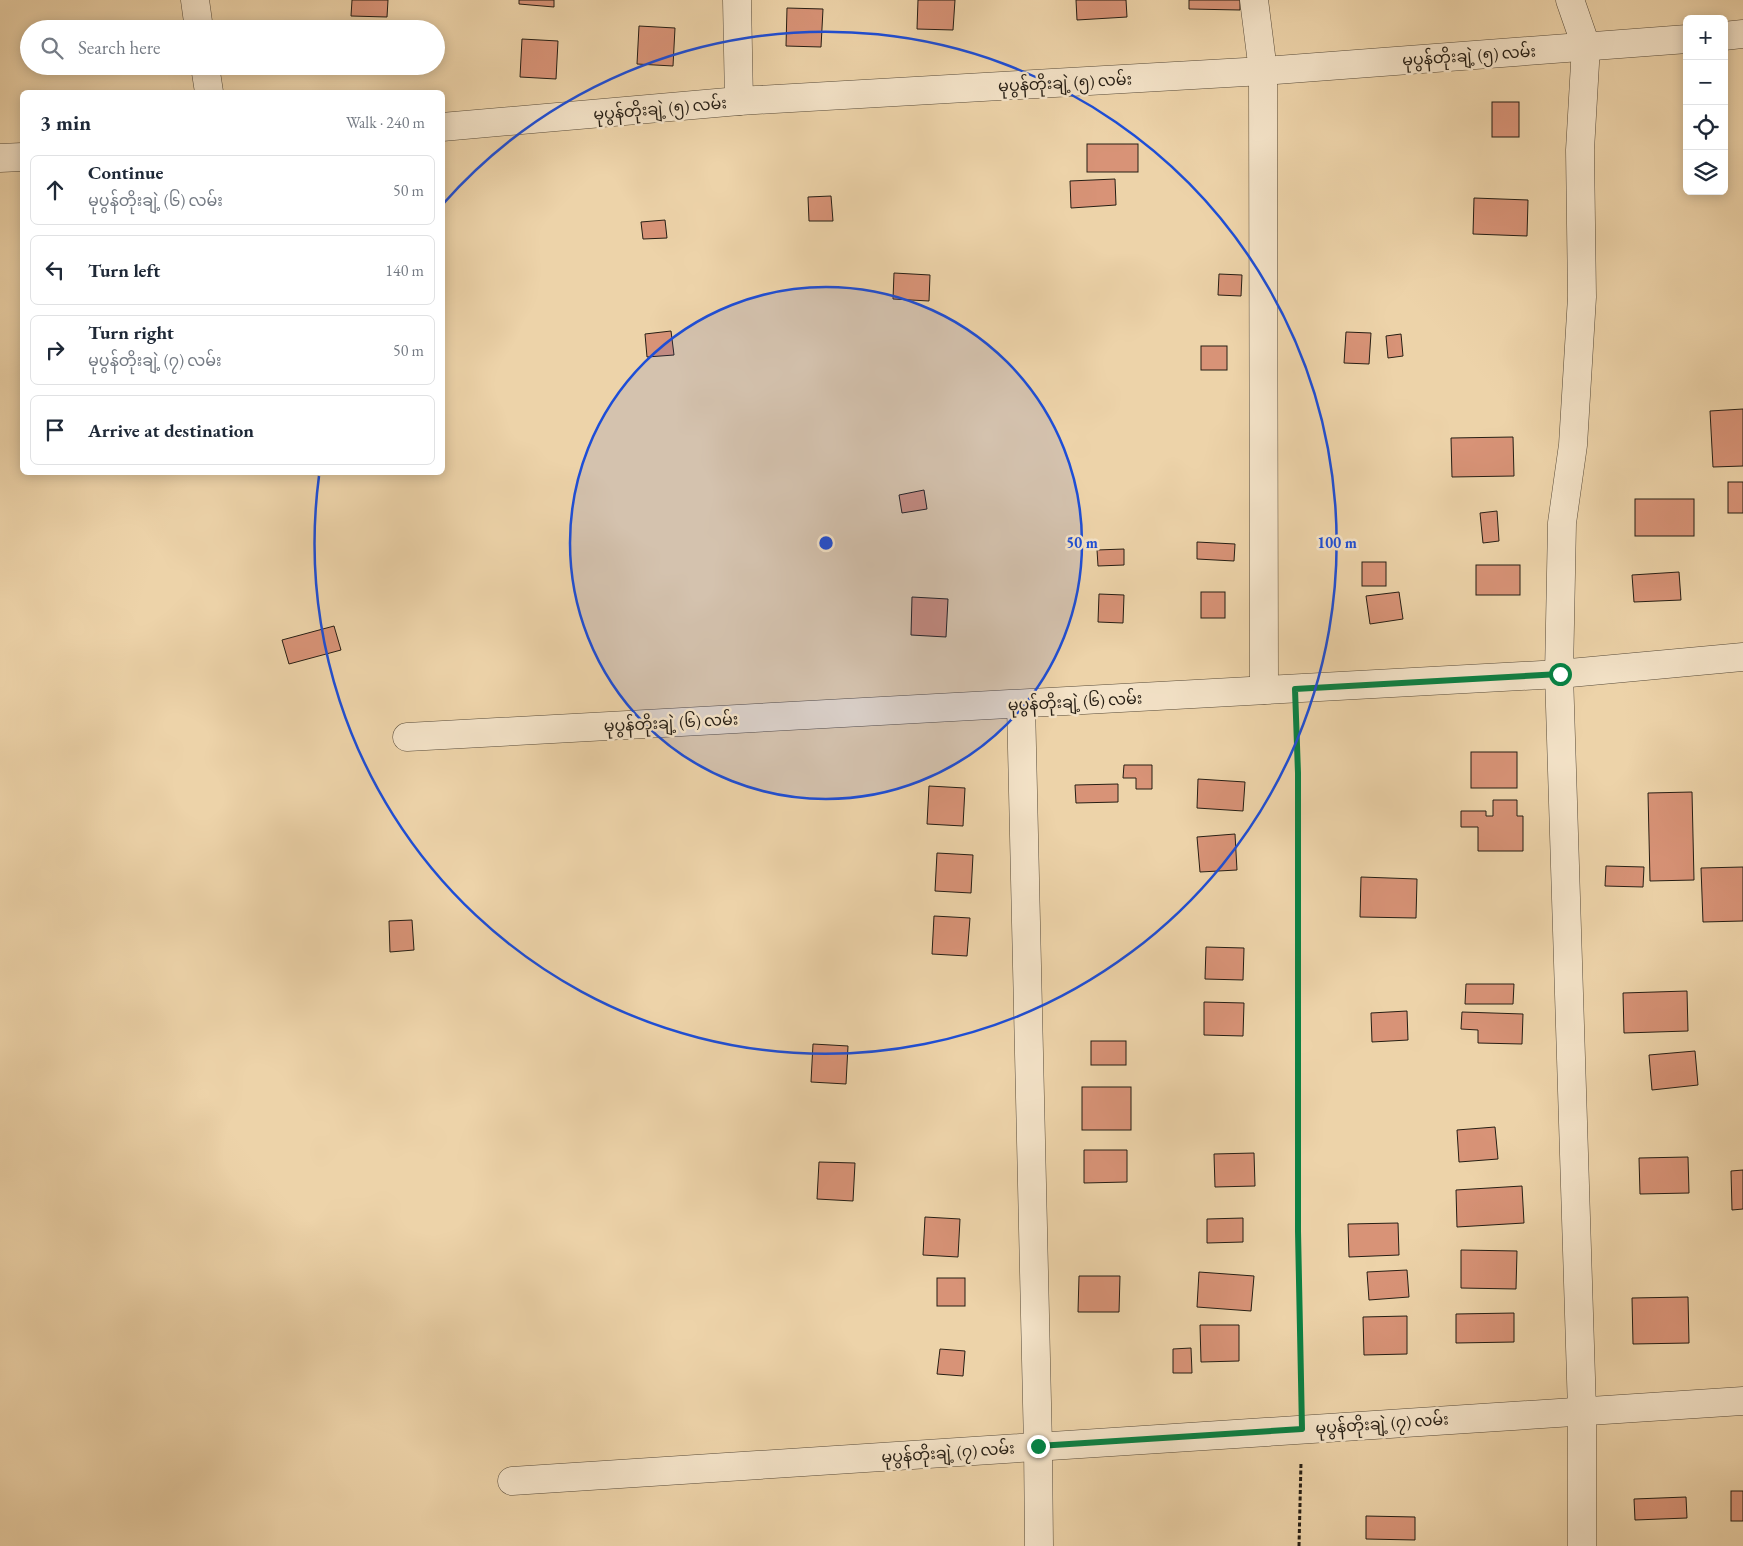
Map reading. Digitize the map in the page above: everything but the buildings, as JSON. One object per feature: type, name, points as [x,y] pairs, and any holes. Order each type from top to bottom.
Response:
[{"type":"street","points":[[194,0],[197,20]]},
{"type":"street","points":[[737,0],[739,101]]},
{"type":"street","points":[[1254,0],[1264,71],[1264,690]]},
{"type":"street","points":[[1570,0],[1586,46],[1580,150],[1582,298],[1573,445],[1562,523],[1560,674],[1582,1410],[1582,1546]]},
{"type":"street","points":[[1728,36],[1743,34]]},
{"type":"street","name":"မုပွန်တိုးချဲ့ (၅) လမ်း","points":[[445,127],[739,101],[1264,71],[1683,38]]},
{"type":"street","points":[[206,75],[209,90]]},
{"type":"street","points":[[0,158],[20,157]]},
{"type":"street","name":"မုပွန်တိုးချဲ့ (၆) လမ်း","points":[[407,737],[1560,674],[1743,657]]},
{"type":"street","points":[[1021,704],[1039,1546]]},
{"type":"street","name":"မုပွန်တိုးချဲ့ (၇) လမ်း","points":[[512,1481],[1743,1401]]},
{"type":"path","points":[[1295,689],[1298,773],[1298,1231],[1302,1429],[1299,1546]]},
{"type":"route","points":[[1038,1446],[1302,1429],[1298,1231],[1298,773],[1295,689],[1560,674]]}]
